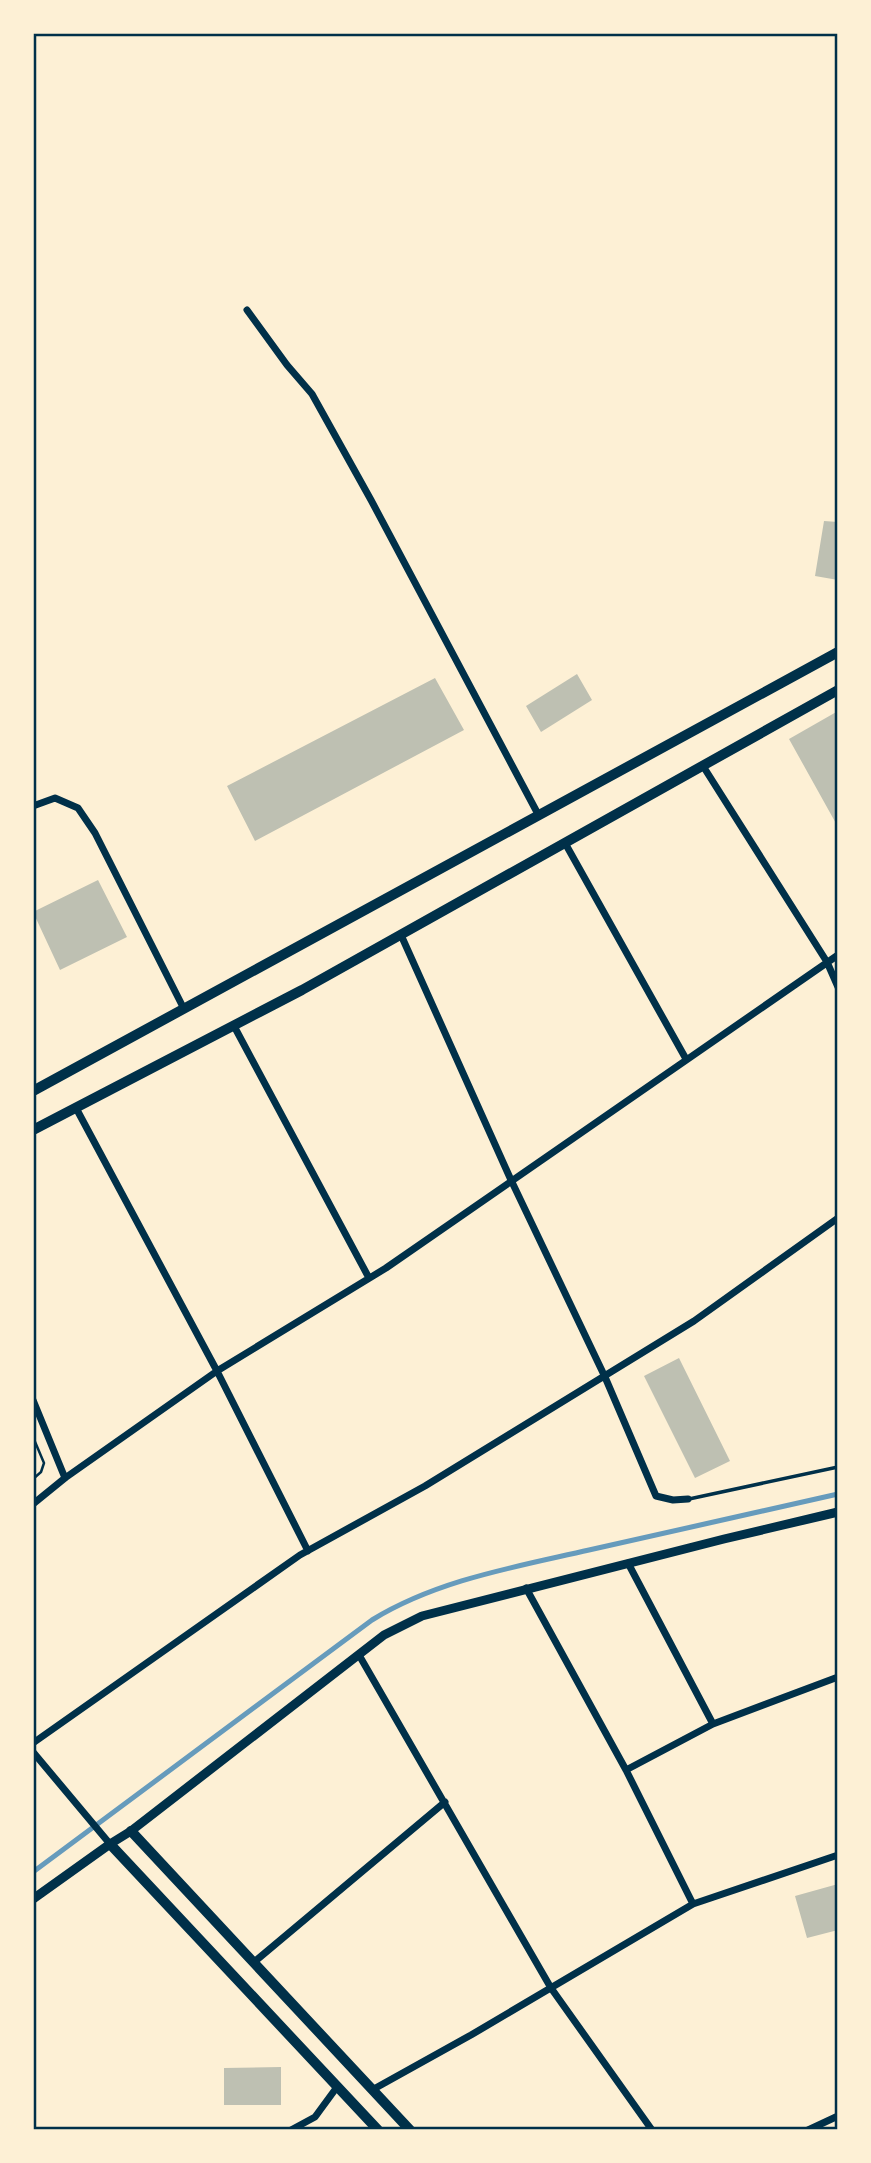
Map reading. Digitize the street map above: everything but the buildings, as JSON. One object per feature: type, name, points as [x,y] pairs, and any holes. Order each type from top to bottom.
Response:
[{"type":"main road","points":[[33,1091],[838,652]]},
{"type":"main road","points":[[33,1130],[234,1026],[401,935],[838,690]]},
{"type":"main road","points":[[131,1831],[410,2130]]},
{"type":"main road","points":[[110,1844],[378,2130]]},
{"type":"street","points":[[247,310],[312,394],[539,816]]},
{"type":"street","points":[[703,766],[827,962],[838,987]]},
{"type":"street","points":[[33,806],[55,798],[78,808],[95,833],[184,1009]]},
{"type":"street","points":[[565,843],[685,1059]]},
{"type":"street","points":[[401,935],[511,1180],[605,1377],[656,1496],[673,1500],[688,1499]]},
{"type":"street","points":[[33,1504],[65,1478],[217,1371],[369,1278],[838,955]]},
{"type":"street","points":[[234,1026],[369,1278]]},
{"type":"street","points":[[76,1108],[217,1371],[308,1550]]},
{"type":"street","points":[[33,1743],[308,1550],[425,1486],[605,1377],[694,1321],[836,1219]]},
{"type":"street","points":[[33,1400],[65,1478]]},
{"type":"street","points":[[33,1899],[131,1831],[384,1635],[422,1616],[838,1512]]},
{"type":"street","points":[[628,1563],[713,1724]]},
{"type":"street","points":[[526,1588],[626,1770],[693,1904]]},
{"type":"street","points":[[359,1655],[551,1988],[652,2130]]},
{"type":"street","points":[[626,1770],[713,1724],[838,1676]]},
{"type":"street","points":[[33,1752],[110,1844]]},
{"type":"street","points":[[253,1963],[445,1802]]},
{"type":"street","points":[[372,2090],[693,1904],[838,1855]]},
{"type":"street","points":[[291,2130],[314,2117],[337,2087]]},
{"type":"street","points":[[808,2130],[838,2116]]},
{"type":"lane","points":[[836,1219],[838,1229]]},
{"type":"lane","points":[[688,1499],[838,1467]]},
{"type":"path","points":[[33,1437],[44,1463],[41,1472],[33,1479]]},
{"type":"path","points":[[33,1471],[41,1472]]},
{"type":"waterway","points":[[33,1872],[372,1620],[397,1606],[477,1576],[838,1494]]}]
